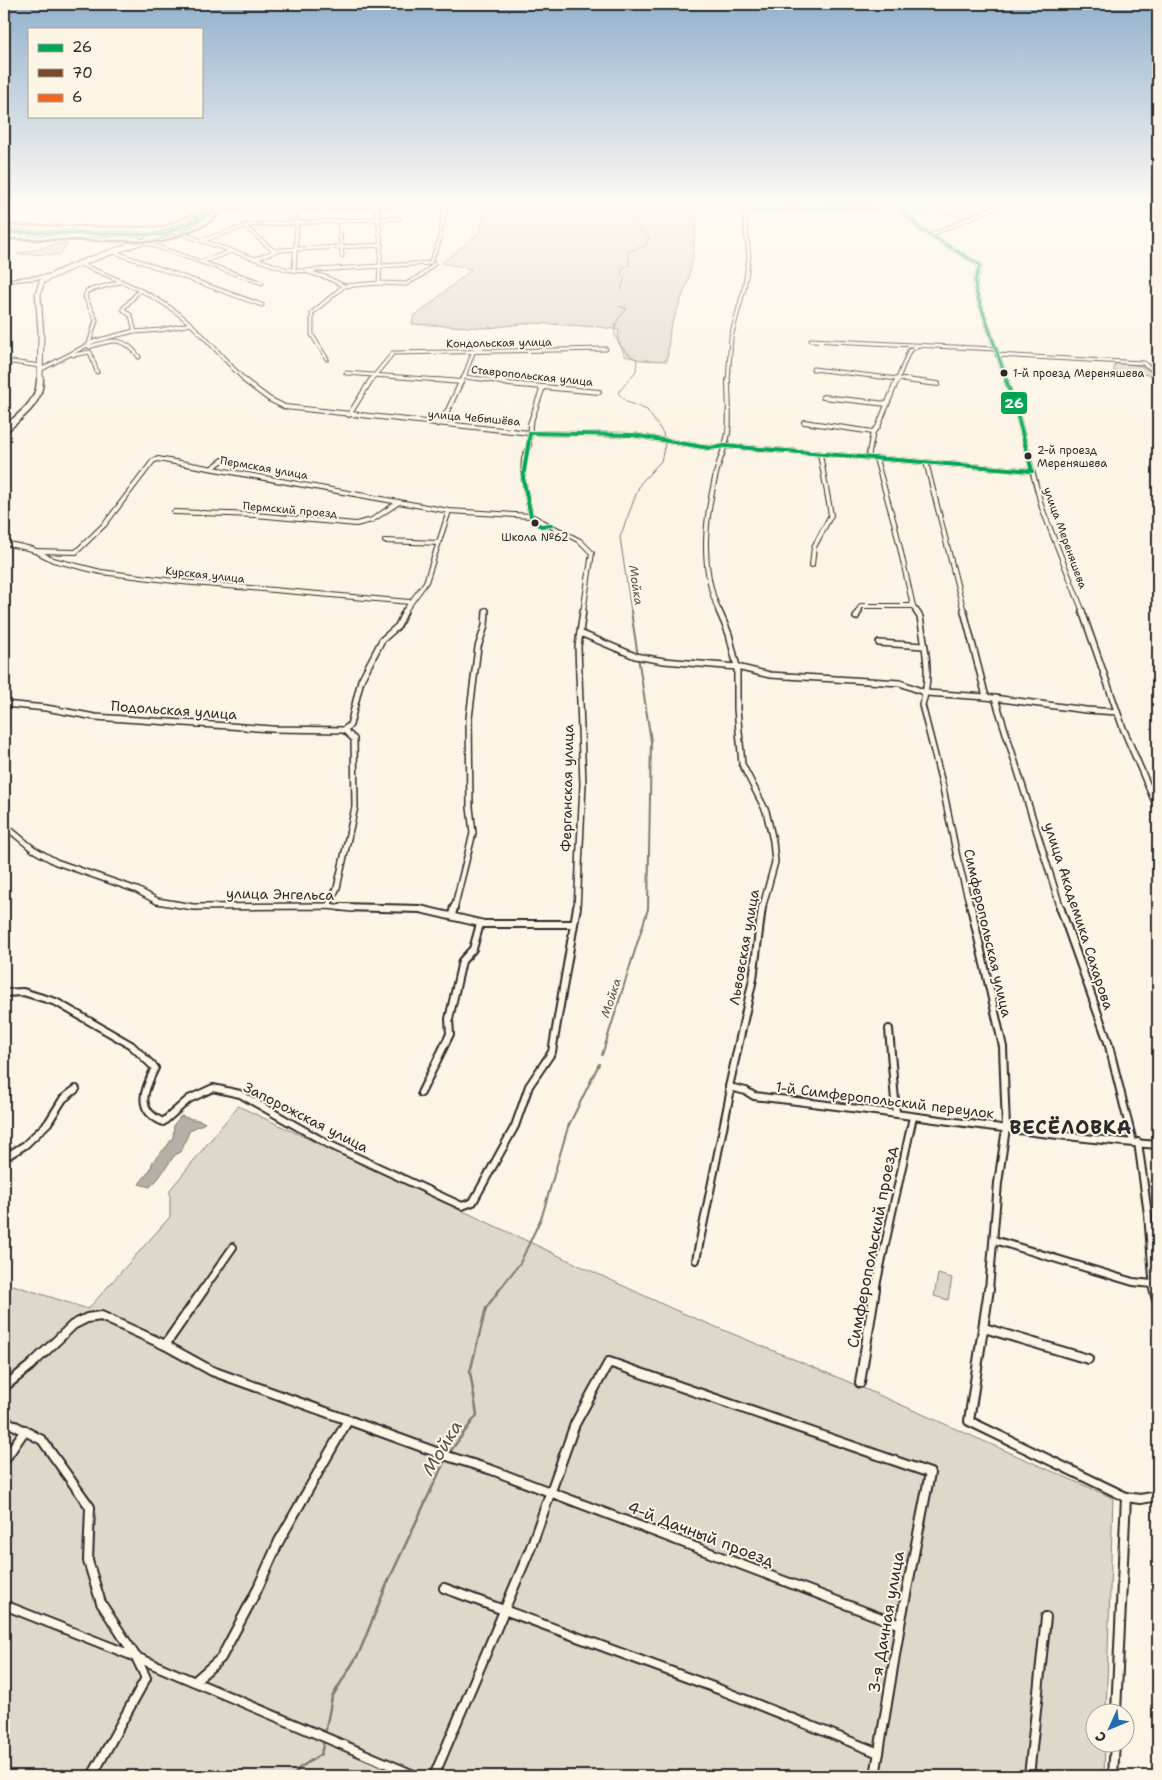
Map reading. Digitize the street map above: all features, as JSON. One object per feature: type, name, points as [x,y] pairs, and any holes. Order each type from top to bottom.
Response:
[{"type":"main road","points":[[4,430],[22,416],[36,400],[40,390],[41,327],[39,286],[41,284]]},
{"type":"street","points":[[88,344],[89,336],[95,323],[92,307],[86,297],[87,291],[112,284]]},
{"type":"street","name":"улица Чебышёва","points":[[124,284],[164,304],[191,324],[245,382],[272,401],[284,406],[349,415],[530,433],[633,435],[709,448],[726,446],[1032,471]]},
{"type":"street","points":[[204,284],[262,305]]},
{"type":"street","points":[[340,284],[344,286],[367,284]]},
{"type":"street","name":"Львовская улица","points":[[696,1260],[730,1094],[729,1088],[753,979],[760,915],[775,862],[773,840],[766,811],[742,764],[737,709],[737,667],[729,634],[714,600],[706,562],[706,522],[721,452],[726,446],[730,421],[728,370],[731,337],[745,284]]},
{"type":"street","name":"улица Мереняшева","points":[[976,284],[995,349],[1016,408],[1042,508],[1071,579],[1117,712],[1158,809]]},
{"type":"street","points":[[327,359],[312,335],[315,320],[312,313],[322,301],[341,291],[344,286]]},
{"type":"street","points":[[134,331],[131,316],[123,309],[139,291]]},
{"type":"street","points":[[62,359],[103,338],[134,331],[138,333],[191,324]]},
{"type":"street","points":[[811,340],[995,349]]},
{"type":"street","points":[[78,350],[104,343],[123,341],[130,344],[139,357]]},
{"type":"street","points":[[868,458],[872,447],[870,442],[873,432],[878,427],[909,350],[917,346]]},
{"type":"street","name":"Кондольская улица","points":[[374,375],[392,353],[473,353],[606,349]]},
{"type":"street","points":[[4,365],[12,362],[40,368],[79,353],[90,352],[97,372]]},
{"type":"street","points":[[464,377],[473,353]]},
{"type":"street","points":[[997,355],[1143,363],[1158,373]]},
{"type":"street","points":[[813,370],[938,384]]},
{"type":"street","name":"Ставропольская улица","points":[[346,373],[461,382],[464,377],[478,377],[508,384],[599,392]]},
{"type":"street","points":[[349,415],[374,375]]},
{"type":"street","points":[[437,424],[447,412],[461,382]]},
{"type":"street","points":[[531,516],[523,478],[530,424],[543,387]]},
{"type":"street","points":[[823,397],[886,404]]},
{"type":"street","points":[[804,422],[873,432]]},
{"type":"street","points":[[812,565],[814,547],[831,516],[820,454]]},
{"type":"street","name":"Пермская улица","points":[[34,551],[76,552],[105,524],[153,461],[158,459],[449,511],[531,516]]},
{"type":"street","name":"Симферопольская улица","points":[[876,459],[895,526],[914,606],[920,617],[928,662],[926,693],[922,705],[1003,1047],[1006,1128],[998,1183],[998,1212],[992,1277],[969,1421],[1126,1497]]},
{"type":"street","points":[[212,468],[223,460]]},
{"type":"street","points":[[926,462],[986,697]]},
{"type":"street","name":"Пермский проезд","points":[[174,512],[255,515],[356,524],[372,520],[399,502]]},
{"type":"street","points":[[328,906],[337,888],[355,807],[354,739],[344,730],[350,725],[352,720],[360,680],[372,657],[382,640],[401,621],[410,602],[426,582],[449,511]]},
{"type":"street","name":"Ферганская улица","points":[[470,1205],[515,1126],[529,1086],[552,1052],[577,907],[582,784],[578,646],[592,553],[580,541],[531,516]]},
{"type":"street","points":[[385,541],[439,543]]},
{"type":"street","name":"Курская улица","points":[[4,543],[34,551],[53,560],[101,572],[182,582],[410,602]]},
{"type":"street","points":[[856,618],[861,606],[914,606]]},
{"type":"street","points":[[452,915],[473,833],[470,807],[470,711],[478,647],[485,626],[486,610]]},
{"type":"street","points":[[580,633],[604,646],[635,656],[664,661],[737,667],[770,675],[900,683],[926,693],[986,697],[1086,710],[1117,712]]},
{"type":"street","points":[[879,643],[924,646]]},
{"type":"street","name":"улица Академика Сахарова","points":[[996,698],[1058,902],[1085,983],[1108,1042],[1136,1142],[1148,1214],[1152,1284],[1158,1303]]},
{"type":"street","name":"Подольская улица","points":[[4,704],[46,708],[95,717],[272,729],[344,730]]},
{"type":"street","name":"улица Энгельса","points":[[4,824],[33,849],[56,862],[137,890],[157,901],[192,907],[328,906],[354,910],[420,909],[452,915],[480,924],[573,924]]},
{"type":"street","points":[[421,1093],[450,1034],[449,1019],[462,961],[473,949],[480,924]]},
{"type":"street","name":"Запорожская улица","points":[[4,993],[23,992],[56,1002],[131,1045],[155,1068],[147,1083],[144,1098],[146,1111],[154,1119],[162,1122],[189,1099],[213,1088],[240,1094],[328,1144],[462,1206],[470,1205]]},
{"type":"street","points":[[889,1029],[896,1113]]},
{"type":"street","name":"1-й Симферопольский переулок","points":[[729,1088],[746,1090],[754,1096],[1098,1140],[1158,1145]]},
{"type":"street","points":[[4,1158],[25,1145],[48,1123],[63,1100],[76,1089]]},
{"type":"street","name":"Симферопольский проезд","points":[[860,1383],[874,1293],[913,1117]]},
{"type":"street","points":[[994,1240],[1133,1282],[1152,1284]]},
{"type":"street","points":[[165,1345],[234,1247]]},
{"type":"street","name":"4-й Дачный проезд","points":[[4,1387],[30,1366],[73,1325],[87,1318],[102,1316],[165,1345],[212,1371],[447,1456],[492,1470],[900,1625]]},
{"type":"street","points":[[984,1328],[1088,1359]]},
{"type":"street","name":"3-я Дачная улица","points":[[551,1493],[575,1424],[609,1362],[930,1473],[900,1625],[875,1776]]},
{"type":"street","points":[[4,1420],[42,1440],[90,1507],[88,1561],[101,1603],[136,1657],[146,1678],[92,1776]]},
{"type":"street","points":[[195,1681],[221,1658],[256,1592],[280,1541],[348,1420]]},
{"type":"street","points":[[4,1461],[25,1430]]},
{"type":"street","points":[[434,1776],[505,1611],[551,1493]]},
{"type":"street","points":[[1116,1702],[1126,1497],[1158,1496]]},
{"type":"street","points":[[444,1588],[721,1690],[878,1753]]},
{"type":"street","points":[[4,1605],[195,1681],[416,1776]]},
{"type":"street","points":[[1029,1776],[1046,1617]]},
{"type":"street","points":[[1113,1776],[1114,1752]]},
{"type":"shaded area","points":[[454,284],[687,284],[670,329],[667,361],[641,360],[625,356],[618,340],[619,330],[531,323],[488,328],[412,324],[414,315],[418,314]]},
{"type":"shaded area","points":[[1118,363],[1142,366],[1158,376],[1114,371],[1114,366]]},
{"type":"shaded area","points":[[238,1106],[675,1310],[856,1385],[1113,1498],[1106,1702],[1084,1702],[1084,1752],[1105,1752],[1104,1776],[4,1776],[4,1295],[13,1285],[88,1309],[170,1217],[170,1190]]},
{"type":"shaded area","points":[[181,1116],[205,1123],[190,1130],[181,1151],[174,1156],[150,1187],[139,1184],[150,1170],[153,1161],[173,1137],[174,1124]]},
{"type":"shaded area","points":[[938,1274],[952,1278],[948,1300],[934,1296]]},
{"type":"waterway","name":"Мойка","points":[[621,290],[623,284]]},
{"type":"waterway","name":"Мойка","points":[[619,306],[627,309],[616,324],[616,337],[624,349],[637,360],[636,371],[618,393],[627,402],[647,410],[663,433],[665,444],[661,461],[640,484],[620,537],[631,612]]},
{"type":"waterway","name":"Мойка","points":[[602,1055],[648,909],[651,741],[631,611]]},
{"type":"waterway","name":"Мойка","points":[[499,1290],[520,1263],[542,1216],[568,1127],[599,1064]]},
{"type":"waterway","name":"Мойка","points":[[449,1453],[477,1415],[470,1372],[486,1308],[500,1289]]},
{"type":"waterway","name":"Мойка","points":[[325,1734],[332,1697],[359,1653],[387,1584],[446,1458]]},
{"type":"waterway","name":"Мойка","points":[[293,1776],[298,1769],[321,1754],[324,1741]]},
{"type":"transit line","name":"26","points":[[975,284],[976,292],[1016,409],[1032,471]]},
{"type":"transit line","name":"26","points":[[530,433],[633,435],[709,448],[725,446],[1032,471]]},
{"type":"transit line","name":"26","points":[[530,433],[523,478],[531,516],[535,523],[541,526],[551,525]]},
{"type":"place","name":"1-й проезд Мереняшева","points":[[1004,373]]},
{"type":"place","name":"2-й проезд Мереняшева","points":[[1028,456]]},
{"type":"place","name":"Школа №62","points":[[535,523]]},
{"type":"district","name":"ВЕСЁЛОВКА","points":[[1071,1127]]}]
